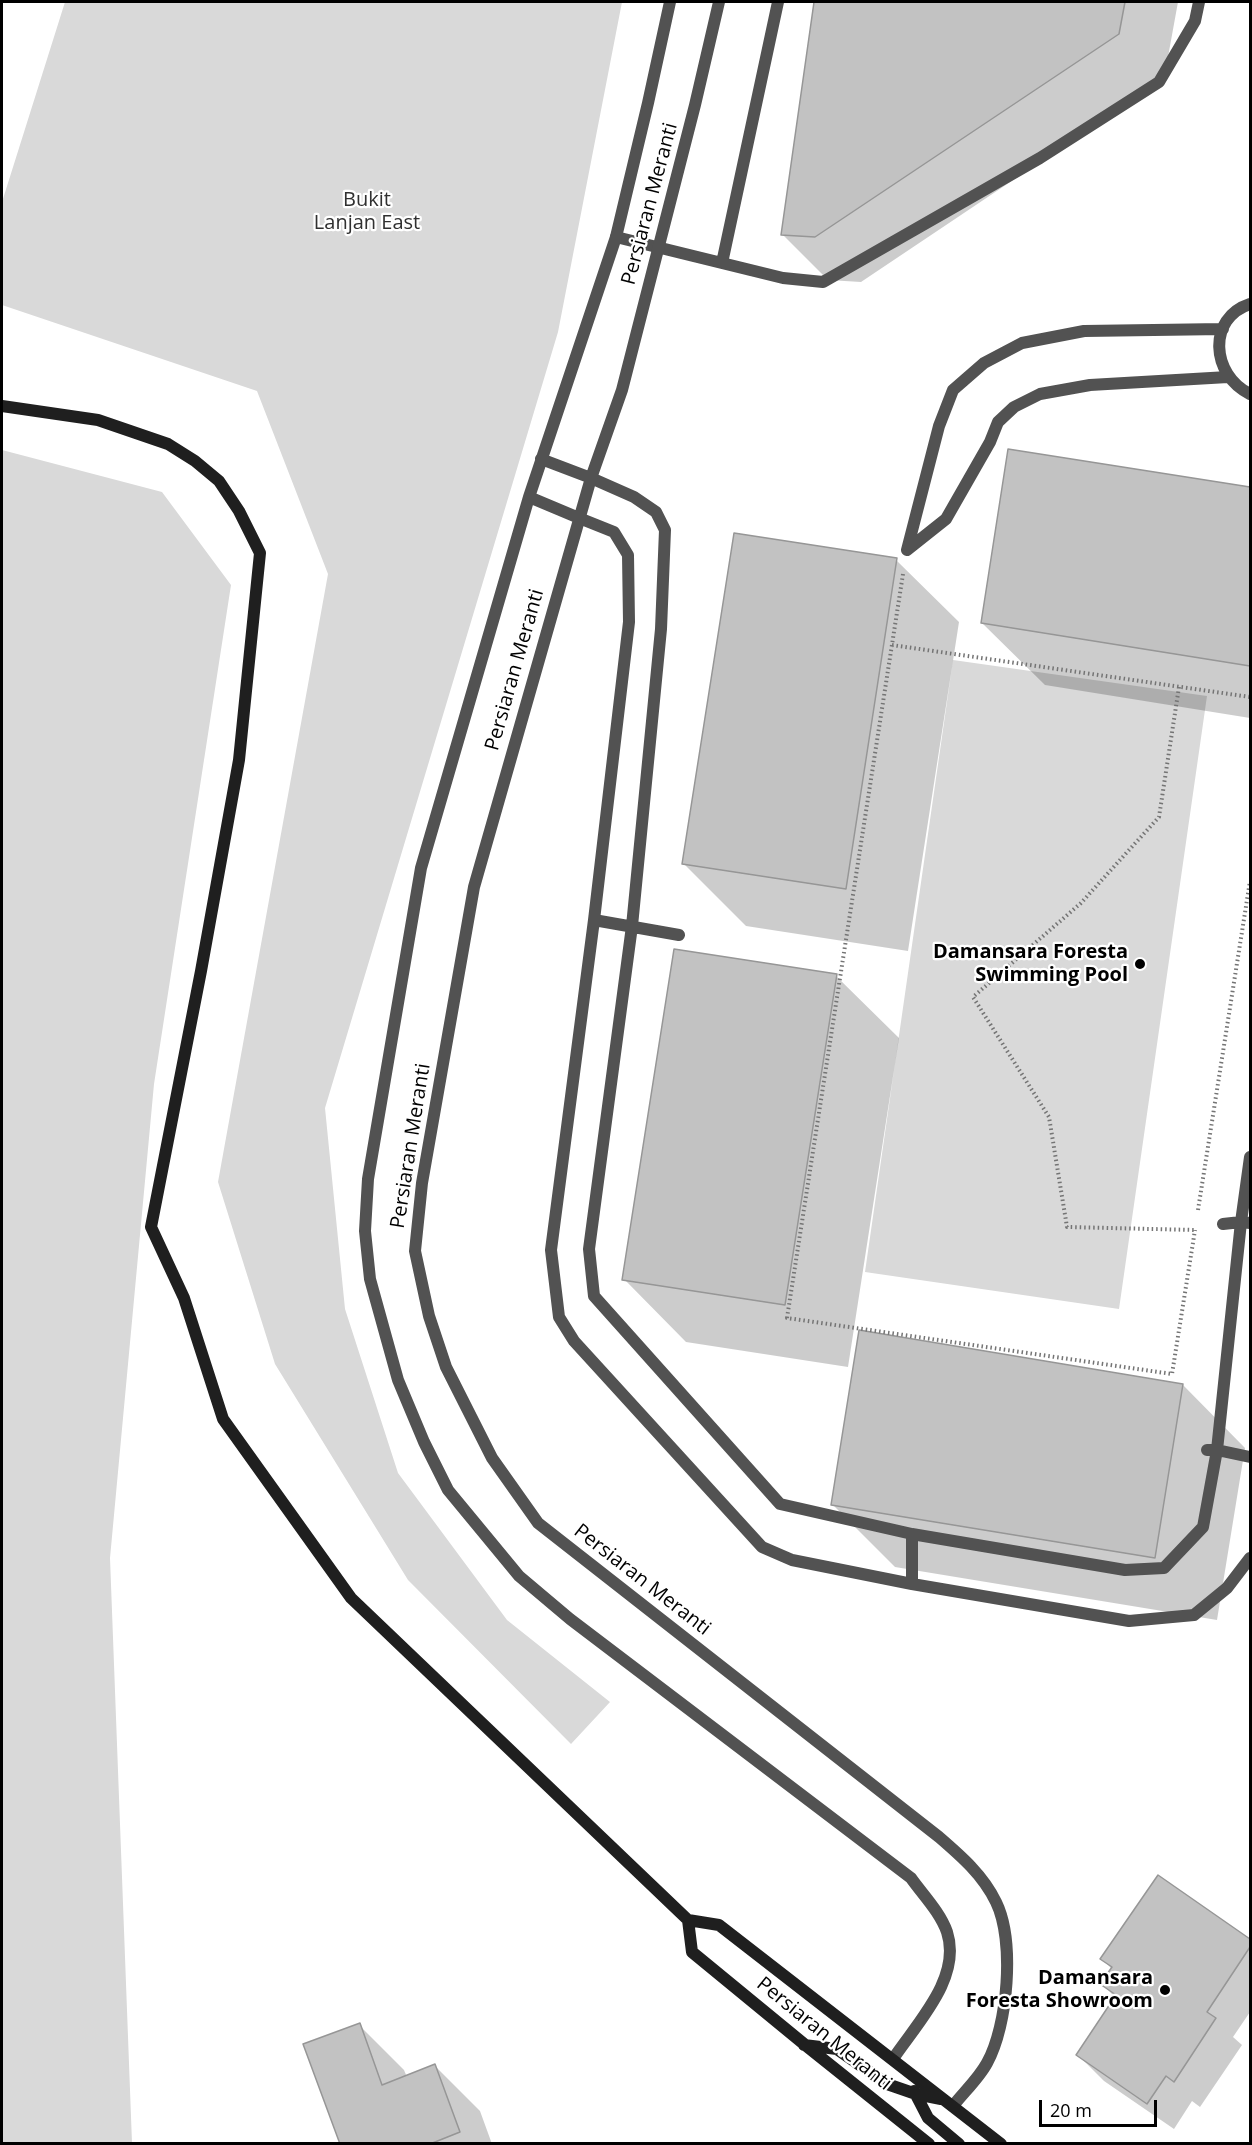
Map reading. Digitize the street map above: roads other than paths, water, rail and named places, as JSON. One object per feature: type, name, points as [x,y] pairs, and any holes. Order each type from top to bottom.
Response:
[{"type":"street","name":"Persiaran Meranti","points":[[669,2],[616,237],[529,497],[421,868],[368,1179],[364,1230],[370,1279],[398,1380],[428,1452],[447,1490],[519,1576],[570,1619],[910,1878],[938,1914],[951,1948],[947,1974],[931,2004],[893,2058]]},
{"type":"street","name":"Persiaran Meranti","points":[[719,2],[622,390],[579,518],[474,887],[422,1183],[415,1251],[429,1316],[446,1367],[492,1458],[538,1522],[939,1837],[972,1866],[996,1902],[1005,1931],[1007,1962],[1006,1993],[1000,2025],[987,2063],[952,2106]]},
{"type":"street","points":[[722,263],[778,2]]},
{"type":"street","points":[[616,237],[783,278],[823,282],[1040,158],[1159,82],[1195,21],[1199,2]]},
{"type":"street","points":[[1251,304],[1232,316],[1223,329],[1219,345],[1221,362],[1228,377],[1240,389],[1251,394]]},
{"type":"street","points":[[1223,329],[1084,332],[1022,343],[984,363],[953,390],[939,426],[907,550],[946,519],[990,442],[998,422],[1014,407],[1040,394],[1090,385],[1228,377]]},
{"type":"street","points":[[8,407],[98,420],[168,444],[195,461],[219,481],[239,511],[260,553],[239,760],[151,1227],[184,1298],[223,1419],[351,1598],[688,1920]]},
{"type":"street","points":[[542,459],[634,497],[656,512],[665,530],[661,629],[632,927],[589,1249],[594,1296],[780,1504],[912,1534],[1125,1570],[1164,1568],[1203,1527],[1212,1450],[1246,1223],[1251,1157]]},
{"type":"street","points":[[529,497],[614,532],[628,555],[629,622],[594,920],[551,1250],[559,1317],[574,1341],[762,1547],[792,1560],[912,1584],[1129,1621],[1194,1615],[1227,1588],[1251,1558]]},
{"type":"street","points":[[594,920],[679,935]]},
{"type":"street","points":[[1223,1224],[1246,1223]]},
{"type":"street","points":[[1212,1450],[1251,1457]]},
{"type":"street","points":[[912,1534],[912,1584]]},
{"type":"street","name":"Persiaran Meranti","points":[[929,2144],[692,1952],[688,1920],[719,1924],[1001,2144]]},
{"type":"street","points":[[804,2044],[837,2049],[887,2084],[944,2100],[952,2106]]},
{"type":"street","points":[[893,2058],[901,2067],[928,2118],[959,2144]]},
{"type":"place","name":"Damansara Foresta Swimming Pool","points":[[1140,964]]},
{"type":"place","name":"Damansara Foresta Showroom","points":[[1165,1990]]},
{"type":"park label","name":"Bukit Lanjan East","points":[[367,212]]}]
